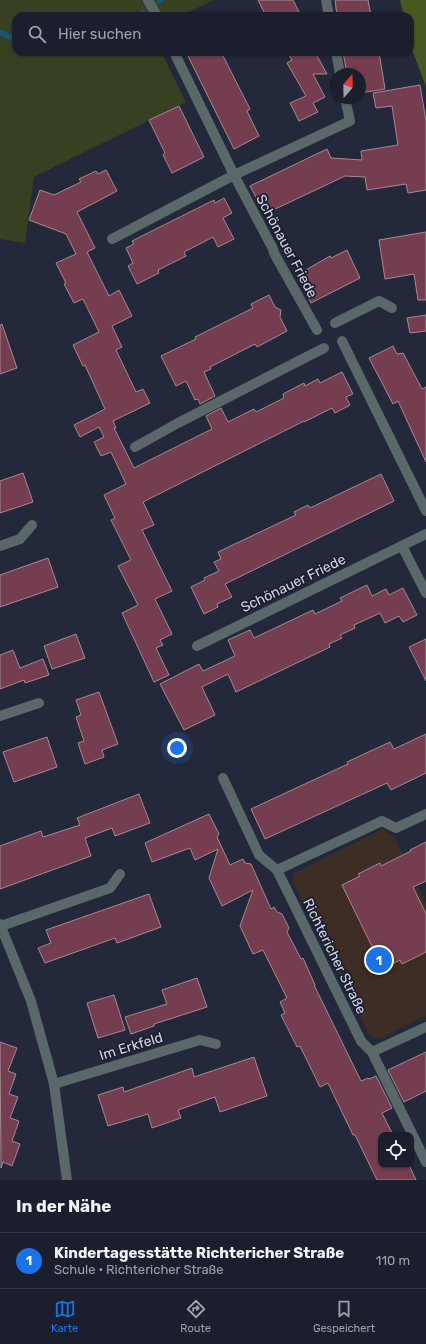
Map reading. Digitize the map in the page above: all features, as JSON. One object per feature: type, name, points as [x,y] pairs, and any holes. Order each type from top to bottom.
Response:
[{"type":"street","points":[[148,0],[154,12]]},
{"type":"street","points":[[326,0],[328,12]]},
{"type":"street","name":"Schönauer Friede","points":[[176,56],[274,253],[317,330]]},
{"type":"street","points":[[337,56],[339,68]]},
{"type":"street","points":[[112,239],[234,175],[350,121],[346,104]]},
{"type":"street","points":[[335,323],[378,301],[392,308]]},
{"type":"street","points":[[342,341],[426,511]]},
{"type":"street","points":[[135,447],[178,423],[324,348]]},
{"type":"street","points":[[0,546],[20,539],[32,525]]},
{"type":"street","name":"Schönauer Friede","points":[[197,646],[426,534]]},
{"type":"street","points":[[402,546],[426,593]]},
{"type":"street","points":[[0,716],[40,703]]},
{"type":"street","name":"Richtericher Straße","points":[[223,778],[258,855],[277,870],[361,1041],[372,1052],[426,1162]]},
{"type":"street","points":[[277,870],[382,821],[396,828],[426,814]]},
{"type":"street","points":[[67,1180],[54,1084],[31,1001],[0,925],[110,888],[120,874]]},
{"type":"street","points":[[372,1052],[426,1026]]},
{"type":"street","name":"Im Erkfeld","points":[[54,1084],[200,1040],[216,1044]]},
{"type":"shaded area","points":[[383,829],[394,837],[426,903],[426,1016],[379,1039],[368,1033],[293,881],[294,873]]},
{"type":"green space","points":[[0,0],[213,0],[189,12],[12,12],[12,56],[163,56],[186,102],[34,177],[25,243],[0,239]]},
{"type":"green space","points":[[400,0],[426,0],[426,87],[414,55],[414,12],[403,12]]},
{"type":"building","points":[[258,0],[293,0],[299,12],[264,12]]},
{"type":"building","points":[[335,0],[368,0],[370,12],[336,12]]},
{"type":"building","points":[[188,56],[223,56],[250,109],[247,111],[259,136],[234,149]]},
{"type":"building","points":[[290,56],[317,56],[327,74],[313,74],[325,97],[313,103],[318,112],[299,121],[290,103],[306,96],[287,63],[292,60]]},
{"type":"building","points":[[344,56],[380,56],[385,89],[366,92],[366,68],[346,68]]},
{"type":"building","points":[[420,85],[426,121],[426,190],[408,193],[406,184],[367,190],[365,177],[345,176],[271,211],[264,196],[257,199],[250,186],[327,149],[331,158],[362,160],[361,151],[398,145],[392,106],[376,108],[373,93]]},
{"type":"building","points":[[179,106],[204,157],[172,173],[163,155],[165,153],[149,120]]},
{"type":"building","points":[[106,170],[117,191],[77,212],[95,248],[87,252],[109,296],[119,290],[132,316],[112,326],[122,347],[116,350],[136,392],[143,389],[150,403],[113,421],[116,428],[114,428],[134,468],[212,429],[206,416],[221,408],[228,422],[254,409],[256,412],[284,398],[283,394],[304,383],[305,386],[318,379],[320,383],[342,372],[353,394],[346,397],[350,405],[335,413],[332,408],[143,502],[154,525],[142,530],[172,591],[155,599],[172,634],[160,640],[163,645],[156,648],[169,675],[154,682],[122,613],[138,605],[118,566],[131,560],[111,520],[115,518],[104,495],[126,484],[111,452],[101,456],[94,442],[104,437],[99,427],[80,437],[74,425],[105,409],[85,365],[83,366],[73,345],[99,332],[83,299],[74,303],[64,284],[66,283],[56,263],[76,254],[66,234],[29,220],[40,190],[54,195],[81,182],[79,179],[96,171],[98,174]]},
{"type":"building","points":[[224,198],[232,213],[223,218],[234,239],[218,247],[213,237],[184,252],[186,256],[158,270],[159,273],[137,284],[128,266],[133,263],[126,248],[134,244],[132,241],[214,200],[215,203]]},
{"type":"building","points":[[426,232],[426,300],[418,300],[414,274],[385,279],[379,240]]},
{"type":"building","points":[[347,250],[360,278],[311,303],[297,275],[330,256],[331,258]]},
{"type":"building","points":[[269,295],[275,307],[281,310],[280,317],[287,331],[257,347],[255,344],[210,367],[211,369],[204,372],[215,396],[200,404],[198,399],[195,400],[186,381],[176,386],[161,356],[253,308],[251,304]]},
{"type":"building","points":[[426,315],[426,331],[410,333],[407,318]]},
{"type":"building","points":[[2,324],[17,368],[0,374],[0,325]]},
{"type":"building","points":[[393,346],[397,354],[403,353],[422,389],[426,387],[426,462],[398,401],[393,404],[369,358]]},
{"type":"building","points":[[23,473],[33,502],[0,513],[0,481]]},
{"type":"building","points":[[381,474],[394,501],[225,584],[232,597],[217,604],[218,607],[204,614],[191,587],[205,580],[204,578],[219,571],[214,562],[221,559],[218,552],[296,515],[294,512],[308,505],[310,508]]},
{"type":"building","points":[[48,558],[58,587],[0,607],[0,575]]},
{"type":"building","points":[[367,585],[372,596],[386,589],[389,595],[403,588],[417,615],[403,622],[399,616],[385,623],[380,613],[354,625],[355,628],[340,635],[342,638],[329,644],[330,647],[236,692],[228,674],[202,687],[215,715],[184,730],[160,684],[199,664],[203,671],[235,656],[228,640],[250,630],[254,638],[313,610],[315,614],[342,601],[340,598]]},
{"type":"building","points":[[76,634],[85,658],[52,669],[44,646]]},
{"type":"building","points":[[426,639],[426,681],[409,647]]},
{"type":"building","points":[[13,650],[20,668],[43,659],[49,675],[25,683],[24,680],[0,689],[0,655]]},
{"type":"building","points":[[99,692],[118,744],[102,750],[104,757],[85,764],[78,743],[84,741],[76,717],[81,715],[76,700]]},
{"type":"building","points":[[426,734],[426,773],[391,790],[387,783],[265,839],[251,809],[348,764],[347,762],[390,742],[394,749]]},
{"type":"building","points":[[47,737],[57,767],[14,782],[3,752]]},
{"type":"building","points":[[139,794],[150,823],[115,836],[112,828],[85,838],[91,856],[0,889],[0,846],[41,831],[43,837],[80,825],[77,818]]},
{"type":"building","points":[[209,814],[219,834],[217,837],[230,865],[243,859],[245,863],[251,864],[271,909],[274,907],[277,912],[282,914],[289,928],[287,932],[301,959],[303,958],[314,985],[361,1081],[376,1076],[392,1108],[382,1113],[392,1132],[378,1132],[378,1168],[410,1168],[416,1180],[377,1180],[328,1083],[320,1087],[300,1046],[297,1047],[281,1015],[285,1013],[280,1002],[287,998],[263,950],[253,954],[240,926],[253,890],[222,906],[209,878],[218,849],[195,860],[190,848],[152,862],[145,843]]},
{"type":"building","points":[[426,842],[426,881],[413,887],[426,914],[426,952],[402,964],[400,960],[383,969],[342,885],[360,876],[358,874],[380,863],[381,866]]},
{"type":"building","points":[[149,894],[161,927],[117,943],[115,938],[45,963],[38,948],[51,943],[46,930]]},
{"type":"building","points":[[197,978],[207,1007],[154,1024],[154,1026],[131,1034],[125,1017],[167,1004],[162,990]]},
{"type":"building","points":[[114,995],[125,1030],[98,1038],[87,1003]]},
{"type":"building","points":[[0,1042],[17,1048],[8,1071],[16,1074],[9,1094],[18,1097],[10,1118],[19,1121],[12,1141],[20,1144],[12,1166],[3,1162],[1,1168]]},
{"type":"building","points":[[426,1052],[426,1091],[404,1102],[388,1070]]},
{"type":"building","points":[[254,1057],[267,1096],[220,1112],[215,1097],[178,1110],[181,1118],[152,1128],[148,1114],[108,1126],[98,1095],[123,1087],[124,1092],[192,1068],[194,1077]]},
{"type":"waterway","points":[[0,32],[12,38]]},
{"type":"place","name":"Kindertagesstätte Richtericher Straße","points":[[379,960]]}]
